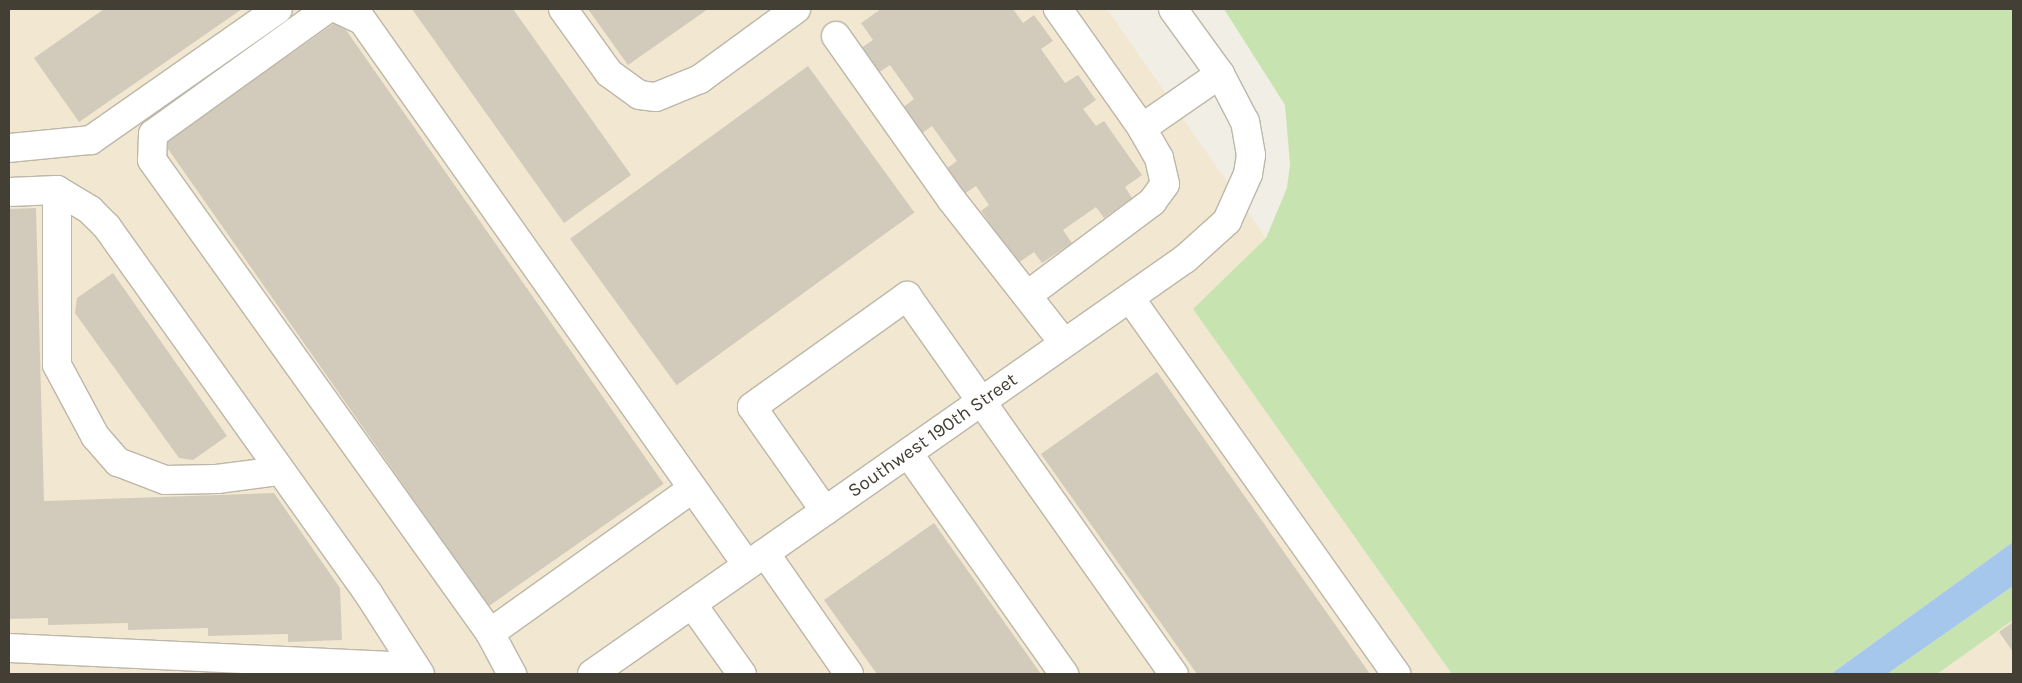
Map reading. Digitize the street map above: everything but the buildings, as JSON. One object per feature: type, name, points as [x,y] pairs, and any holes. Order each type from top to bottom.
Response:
[{"type":"street","points":[[9,148],[91,140],[278,9]]},
{"type":"street","points":[[327,9],[153,134],[152,160],[490,633],[512,674]]},
{"type":"street","points":[[338,9],[362,20],[693,488],[756,559],[849,674]]},
{"type":"street","points":[[563,9],[609,73],[639,95],[656,97],[700,79],[796,9]]},
{"type":"street","points":[[1029,294],[1152,202],[1165,184],[1159,158],[1142,128],[1058,9]]},
{"type":"street","name":"Southwest 190th Street","points":[[592,674],[1130,298],[1214,234],[1240,198],[1248,174],[1251,155],[1245,122],[1220,74],[1173,9]]},
{"type":"street","points":[[836,36],[951,199],[1029,294],[1064,343]]},
{"type":"street","points":[[1142,128],[1220,74]]},
{"type":"street","points":[[57,190],[57,365],[95,436],[118,462],[165,480],[217,480],[279,471]]},
{"type":"street","points":[[9,192],[57,190],[90,210],[107,227],[418,671]]},
{"type":"street","points":[[825,511],[752,407],[907,296],[1174,674]]},
{"type":"street","points":[[1130,298],[1396,674]]},
{"type":"street","points":[[908,453],[1064,674]]},
{"type":"street","points":[[490,633],[693,488]]},
{"type":"street","points":[[692,604],[742,674]]},
{"type":"street","points":[[9,648],[136,663],[418,671]]},
{"type":"shaded area","points":[[9,9],[1107,9],[1266,238],[1193,309],[1452,674],[9,674]]},
{"type":"shaded area","points":[[2013,620],[2013,674],[1937,674]]},
{"type":"green space","points":[[1224,9],[2013,9],[2013,542],[1831,674],[1452,674],[1193,309],[1266,238],[1287,188],[1290,164],[1285,105]]},
{"type":"green space","points":[[2013,586],[2013,620],[1937,674],[1887,674]]},
{"type":"water","points":[[2013,542],[2013,586],[1887,674],[1831,674]]}]
